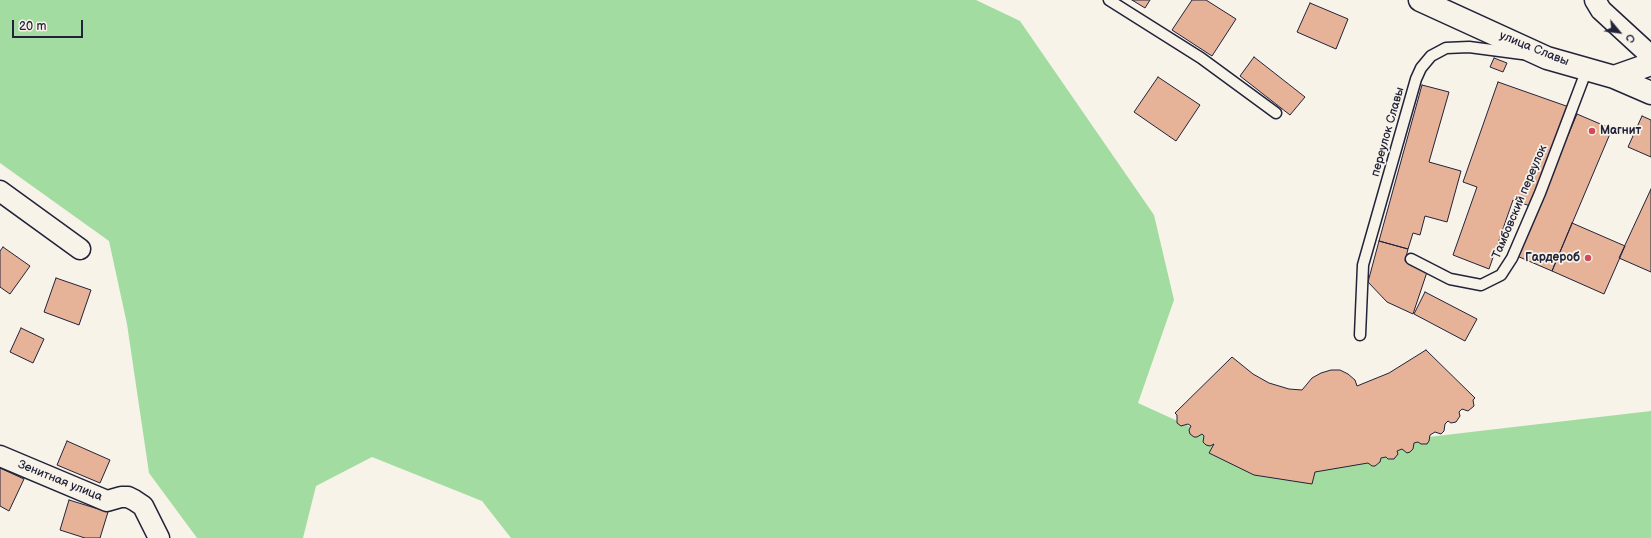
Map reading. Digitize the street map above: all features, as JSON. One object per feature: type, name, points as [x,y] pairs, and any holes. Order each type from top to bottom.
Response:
[{"type":"street","name":"улица Славы","points":[[1420,0],[1547,58],[1614,77],[1651,93]]},
{"type":"street","points":[[1595,0],[1601,10],[1651,56]]},
{"type":"street","points":[[1614,77],[1651,64]]},
{"type":"street","points":[[0,191],[80,249]]},
{"type":"street","name":"Зенитная улица","points":[[0,456],[107,500],[121,497],[128,497],[134,500],[143,506],[159,538]]},
{"type":"lane","points":[[1108,0],[1201,58],[1276,113]]},
{"type":"lane","name":"переулок Славы","points":[[1360,335],[1363,265],[1416,79],[1421,68],[1431,56],[1446,48],[1469,47],[1547,58]]},
{"type":"lane","name":"Тамбовский переулок","points":[[1412,259],[1450,279],[1482,285],[1501,275],[1512,258],[1540,193],[1587,69]]},
{"type":"green space","points":[[0,0],[976,0],[1020,21],[1154,215],[1174,300],[1138,403],[1250,454],[1411,439],[1651,411],[1651,538],[511,538],[482,501],[372,457],[316,486],[303,538],[197,538],[149,473],[127,324],[109,241],[0,163]]},
{"type":"building","points":[[1132,0],[1150,0],[1145,8]]},
{"type":"building","points":[[1192,0],[1206,0],[1236,19],[1212,56],[1172,30]]},
{"type":"building","points":[[1310,3],[1348,19],[1336,49],[1297,32]]},
{"type":"building","points":[[1254,57],[1305,97],[1290,115],[1240,76]]},
{"type":"building","points":[[1494,58],[1507,63],[1503,72],[1490,67]]},
{"type":"building","points":[[1158,77],[1200,105],[1176,141],[1134,112]]},
{"type":"building","points":[[1498,82],[1569,107],[1533,207],[1513,200],[1489,269],[1453,255],[1477,187],[1463,182]]},
{"type":"building","points":[[1422,85],[1449,92],[1429,162],[1461,171],[1447,222],[1425,216],[1420,235],[1413,233],[1408,249],[1379,241]]},
{"type":"building","points":[[1577,114],[1612,129],[1552,271],[1517,256]]},
{"type":"building","points":[[1642,116],[1651,120],[1651,157],[1628,147]]},
{"type":"building","points":[[1651,189],[1651,272],[1619,258]]},
{"type":"building","name":"Гардероб","points":[[1572,223],[1625,246],[1604,294],[1552,271]]},
{"type":"building","points":[[1379,241],[1408,249],[1405,261],[1427,272],[1413,314],[1387,302],[1368,282]]},
{"type":"building","points":[[3,247],[30,266],[10,294],[0,287],[0,251]]},
{"type":"building","points":[[56,278],[91,290],[79,325],[44,312]]},
{"type":"building","points":[[1425,292],[1477,319],[1465,341],[1414,314]]},
{"type":"building","points":[[21,328],[44,339],[33,363],[10,352]]},
{"type":"building","points":[[1426,350],[1475,398],[1473,400],[1474,406],[1468,411],[1462,409],[1459,412],[1460,416],[1456,422],[1451,423],[1448,421],[1445,424],[1444,431],[1441,434],[1435,432],[1430,435],[1427,444],[1421,444],[1418,442],[1414,443],[1413,449],[1410,452],[1407,453],[1402,449],[1397,451],[1398,454],[1394,459],[1388,459],[1386,457],[1381,458],[1380,462],[1375,466],[1368,463],[1315,472],[1312,484],[1254,475],[1209,453],[1214,444],[1210,446],[1206,445],[1203,442],[1204,436],[1202,434],[1194,437],[1190,434],[1189,430],[1191,426],[1188,424],[1181,426],[1177,423],[1177,415],[1175,413],[1232,357],[1253,374],[1269,383],[1289,389],[1302,390],[1312,378],[1331,370],[1340,370],[1348,374],[1355,380],[1357,386],[1389,373]]},
{"type":"building","points":[[67,441],[110,460],[100,483],[57,465]]},
{"type":"building","points":[[0,468],[24,479],[9,511],[0,506]]},
{"type":"building","points":[[69,500],[108,512],[100,538],[85,538],[60,530]]},
{"type":"place","name":"Магнит","points":[[1592,131]]},
{"type":"place","name":"Гардероб","points":[[1588,258]]}]
